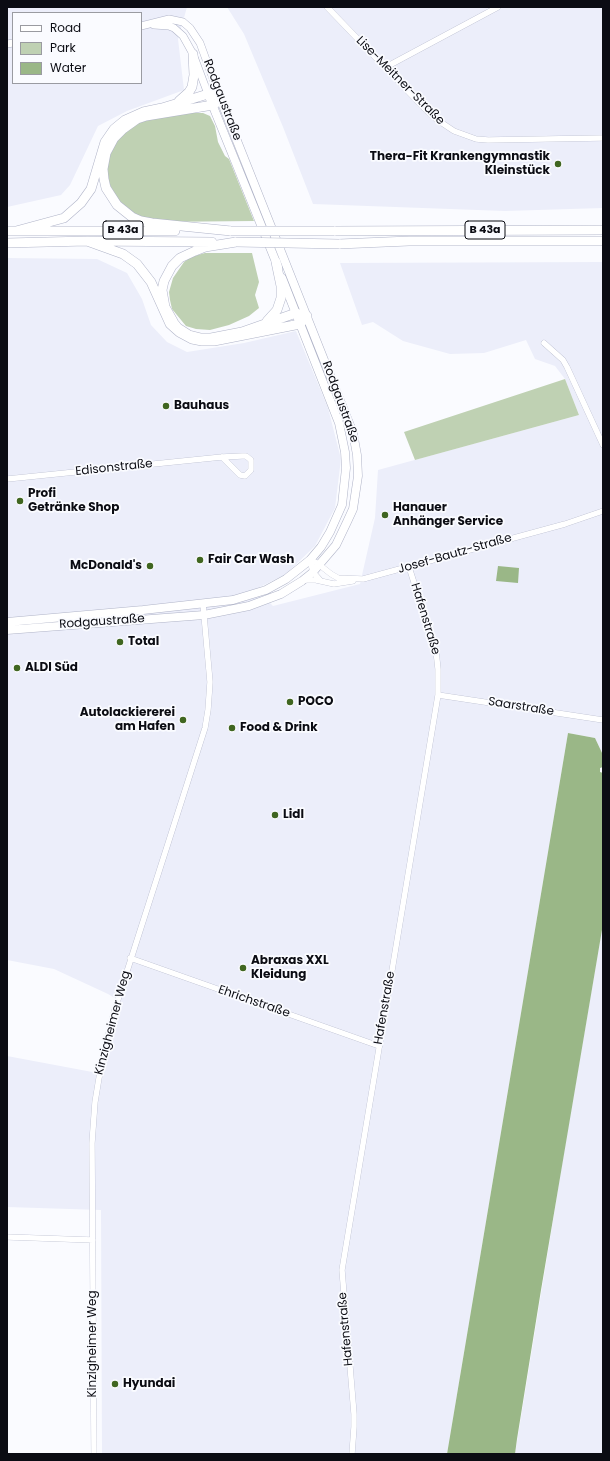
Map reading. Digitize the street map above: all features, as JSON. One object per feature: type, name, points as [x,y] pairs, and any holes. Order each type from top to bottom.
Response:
[{"type":"highway","points":[[172,105],[186,95],[192,87],[194,75],[193,54]]},
{"type":"highway","points":[[11,231],[56,221],[71,213],[84,200],[91,189],[101,151],[105,142],[114,129],[125,120],[133,116],[208,94],[216,95],[220,98],[219,101],[213,105],[146,116],[129,124],[119,132],[110,144],[104,158],[104,179],[106,188],[117,205],[132,217],[141,221],[231,231]]},
{"type":"highway","name":"B 43a","points":[[11,231],[603,230]]},
{"type":"highway","points":[[86,241],[123,254],[137,264],[151,282],[170,324],[179,332],[192,339],[214,341],[300,324],[307,316],[296,313],[242,332],[211,338],[201,338],[189,335],[178,328],[170,318],[165,307],[162,290],[164,281],[176,262],[185,255],[204,247],[236,242]]},
{"type":"highway","name":"B 43a","points":[[7,243],[86,241],[339,244],[409,242],[603,241]]},
{"type":"highway","points":[[264,323],[271,318],[277,310],[281,298],[281,286],[276,262]]},
{"type":"main road","name":"Rodgaustraße","points":[[7,622],[203,604],[233,600],[266,590],[286,579],[310,560],[330,532],[340,510],[345,490],[346,459],[339,423],[208,94]]},
{"type":"main road","name":"Rodgaustraße","points":[[7,630],[204,615],[260,603],[281,594],[302,581],[320,565],[341,536],[353,509],[358,476],[358,462],[353,433],[220,98]]},
{"type":"street","name":"Lise-Meitner-Straße","points":[[327,7],[436,119],[454,131],[466,136],[488,140],[603,138]]},
{"type":"street","points":[[386,68],[498,7]]},
{"type":"street","name":"Rodgaustraße","points":[[142,26],[160,21],[176,20],[183,22],[190,28],[200,43],[220,98]]},
{"type":"street","name":"Rodgaustraße","points":[[142,26],[160,25],[174,28],[183,36],[193,54],[208,94]]},
{"type":"street","points":[[544,343],[563,360],[603,445]]},
{"type":"street","name":"Edisonstraße","points":[[7,479],[222,457],[246,456],[252,462],[251,470],[245,476],[240,475],[222,457]]},
{"type":"street","name":"Josef-Bautz-Straße","points":[[310,560],[320,565],[330,574],[338,578],[361,579],[565,524],[603,511]]},
{"type":"street","points":[[310,560],[313,572],[320,580]]},
{"type":"street","name":"Hafenstraße","points":[[352,1454],[354,1414],[342,1270],[438,695],[438,669],[435,647],[409,567]]},
{"type":"street","points":[[302,581],[312,579],[334,584],[345,584],[361,579]]},
{"type":"street","name":"Kinzigheimer Weg","points":[[94,1454],[92,1143],[95,1102],[106,1041],[130,958],[204,728],[208,710],[210,682],[203,604]]},
{"type":"street","name":"Saarstraße","points":[[438,695],[603,720]]},
{"type":"street","name":"Ehrichstraße","points":[[130,958],[379,1046]]},
{"type":"street","points":[[7,1237],[92,1240]]},
{"type":"shaded area","points":[[7,7],[187,7],[178,39],[184,90],[127,111],[98,126],[70,185],[61,195],[7,207]]},
{"type":"shaded area","points":[[227,7],[603,7],[603,208],[505,211],[313,204],[244,34]]},
{"type":"shaded area","points":[[7,258],[97,259],[127,273],[142,299],[151,325],[167,342],[187,352],[244,343],[296,331],[328,408],[341,459],[335,508],[315,546],[286,574],[256,589],[273,606],[360,584],[375,518],[378,470],[579,415],[565,379],[555,366],[535,359],[526,340],[484,353],[450,354],[403,341],[373,322],[362,325],[340,263],[603,262],[603,755],[595,738],[568,733],[447,1454],[102,1454],[101,1210],[7,1207],[7,1056],[103,1074],[110,1041],[123,1003],[108,994],[54,969],[7,960]]},
{"type":"shaded area","points":[[603,924],[603,1454],[515,1454],[565,1146]]},
{"type":"green space","points":[[189,113],[203,113],[210,116],[215,126],[218,142],[225,156],[229,159],[254,221],[152,222],[141,219],[118,203],[106,176],[111,146],[138,121]]},
{"type":"green space","points":[[205,253],[252,253],[259,282],[255,295],[259,308],[249,316],[229,325],[210,330],[196,329],[186,326],[172,309],[169,292],[173,278],[184,262],[191,257]]},
{"type":"green space","points":[[565,379],[579,415],[415,460],[404,432]]},
{"type":"water","points":[[498,566],[519,568],[518,583],[496,581]]},
{"type":"water","points":[[568,733],[595,738],[603,755],[603,767],[600,768],[600,772],[603,773],[603,924],[541,1290],[515,1454],[447,1454]]},
{"type":"place","name":"Thera-Fit Krankengymnastik Kleinstück","points":[[558,164]]},
{"type":"place","name":"Bauhaus","points":[[166,406]]},
{"type":"place","name":"Profi Getränke Shop","points":[[20,501]]},
{"type":"place","name":"Hanauer Anhänger Service","points":[[385,515]]},
{"type":"place","name":"Fair Car Wash","points":[[200,560]]},
{"type":"place","name":"McDonald's","points":[[150,566]]},
{"type":"place","name":"Total","points":[[120,642]]},
{"type":"place","name":"ALDI Süd","points":[[17,668]]},
{"type":"place","name":"POCO","points":[[290,702]]},
{"type":"place","name":"Autolackiererei am Hafen","points":[[183,720]]},
{"type":"place","name":"Food & Drink","points":[[232,728]]},
{"type":"place","name":"Lidl","points":[[275,815]]},
{"type":"place","name":"Abraxas XXL Kleidung","points":[[243,968]]},
{"type":"place","name":"Hyundai","points":[[115,1384]]}]
